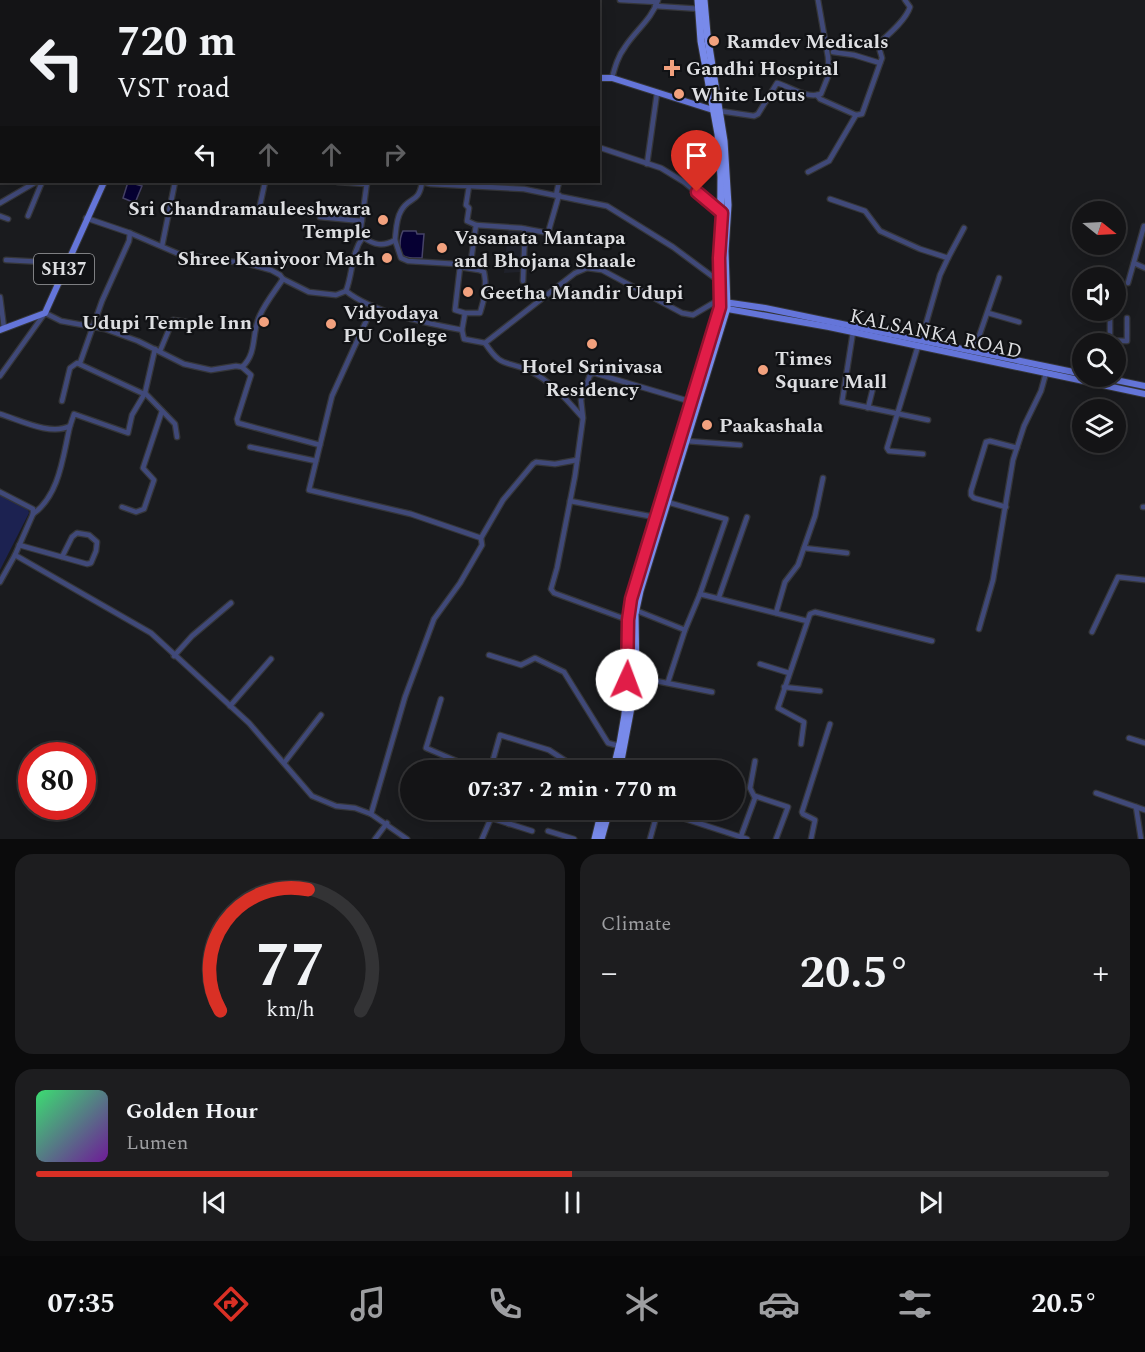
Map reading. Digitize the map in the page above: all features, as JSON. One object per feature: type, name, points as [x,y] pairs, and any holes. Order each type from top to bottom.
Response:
[{"type":"highway","points":[[615,760],[629,665],[628,620],[686,441],[723,304],[728,205],[724,141],[698,0]]},
{"type":"highway","points":[[701,9],[704,0]]},
{"type":"highway","points":[[621,760],[631,716],[636,677],[632,609],[723,304],[719,258],[722,213],[717,110]]},
{"type":"highway","points":[[595,839],[600,820]]},
{"type":"highway","points":[[602,839],[607,820]]},
{"type":"main road","points":[[600,78],[612,78],[717,110]]},
{"type":"main road","name":"SH37","points":[[2,329],[45,313],[104,183]]},
{"type":"main road","points":[[723,304],[1072,372]]},
{"type":"main road","name":"KALSANKA ROAD","points":[[723,304],[853,332],[920,343],[1145,394]]},
{"type":"main road","points":[[1126,382],[1145,386]]},
{"type":"street","points":[[620,0],[701,9]]},
{"type":"street","points":[[817,95],[822,92],[829,74],[818,0]]},
{"type":"street","points":[[717,110],[754,116],[758,114],[777,83],[797,92],[817,95],[820,99],[856,115],[862,114],[882,56],[878,44],[907,15],[910,7],[905,0]]},
{"type":"street","points":[[612,78],[615,65],[625,47],[657,3]]},
{"type":"street","points":[[833,52],[854,55],[880,63]]},
{"type":"street","points":[[647,164],[657,93]]},
{"type":"street","points":[[808,172],[829,161],[856,115]]},
{"type":"street","points":[[600,148],[661,168],[684,182],[722,213]]},
{"type":"street","points":[[0,203],[34,183]]},
{"type":"street","points":[[28,216],[42,183]]},
{"type":"street","points":[[162,246],[175,183]]},
{"type":"street","points":[[258,214],[265,183]]},
{"type":"street","points":[[86,218],[130,233],[179,254],[249,264],[271,270],[309,292],[336,295],[346,291],[351,278],[355,248],[363,237],[362,221],[367,183]]},
{"type":"street","points":[[422,183],[421,191],[416,199],[400,212],[395,240],[401,258],[408,261],[457,264]]},
{"type":"street","points":[[438,183],[524,189],[607,206],[673,247],[720,282]]},
{"type":"street","points":[[470,185],[466,205],[469,208],[467,221],[476,227],[525,229],[548,233],[559,183]]},
{"type":"street","points":[[830,199],[865,212],[880,231],[920,249],[948,258]]},
{"type":"street","points":[[0,216],[9,219]]},
{"type":"street","points":[[320,218],[362,221]]},
{"type":"street","points":[[1128,283],[1144,226]]},
{"type":"street","points":[[470,268],[476,227]]},
{"type":"street","points":[[923,454],[888,450],[940,274],[964,228]]},
{"type":"street","points":[[523,281],[525,229]]},
{"type":"street","points":[[81,363],[102,301],[129,241],[130,233]]},
{"type":"street","points":[[363,237],[371,243],[378,244],[387,244],[395,240]]},
{"type":"street","points":[[6,260],[44,262],[50,259],[67,263]]},
{"type":"street","points":[[1134,263],[1145,268]]},
{"type":"street","points":[[460,267],[470,268],[484,272],[486,277],[480,313],[455,310],[458,271],[460,267]]},
{"type":"street","points":[[485,343],[575,273],[587,268],[602,270],[682,313],[693,315],[723,304]]},
{"type":"street","points":[[974,351],[999,278]]},
{"type":"street","points":[[242,367],[249,362],[260,315],[283,279]]},
{"type":"street","points":[[346,291],[353,297],[373,306],[462,330]]},
{"type":"street","points":[[0,297],[2,329]]},
{"type":"street","points":[[373,306],[332,396],[309,490],[411,514],[481,538]]},
{"type":"street","points":[[0,376],[45,313],[61,321],[127,337],[184,364],[212,370],[242,367],[251,375],[237,419],[238,423],[320,445]]},
{"type":"street","points":[[465,313],[462,330],[464,339],[485,343],[497,360],[530,371],[558,390],[583,418]]},
{"type":"street","points":[[988,313],[1019,322]]},
{"type":"street","points":[[1126,341],[1127,318]]},
{"type":"street","points":[[0,582],[33,514],[42,507],[56,483],[74,414],[128,433],[132,415],[144,394],[157,350],[173,320],[195,323]]},
{"type":"street","points":[[853,332],[842,402],[928,420]]},
{"type":"street","points":[[62,401],[70,368],[74,364],[81,363],[144,394],[176,426],[177,437]]},
{"type":"street","points":[[628,620],[552,591],[577,460],[583,418],[581,400],[591,373],[692,402]]},
{"type":"street","points":[[980,629],[993,580],[1017,448],[1024,426],[1041,391],[1046,373]]},
{"type":"street","points":[[868,408],[873,388]]},
{"type":"street","points":[[122,507],[136,512],[144,509],[154,480],[143,468],[162,411]]},
{"type":"street","points":[[0,414],[44,428],[70,426]]},
{"type":"street","points":[[686,441],[740,445]]},
{"type":"street","points":[[1006,507],[974,498],[971,491],[986,442],[1017,448]]},
{"type":"street","points":[[250,447],[316,461]]},
{"type":"street","points":[[371,814],[405,697],[437,613],[460,583],[482,545],[481,538],[503,500],[534,463],[555,464],[577,460]]},
{"type":"street","points":[[777,614],[784,582],[798,565],[815,516],[823,478]]},
{"type":"street","points":[[0,492],[31,507],[33,514]]},
{"type":"street","points":[[570,501],[649,516]]},
{"type":"street","points":[[667,502],[726,519],[668,682]]},
{"type":"street","points":[[719,597],[747,517]]},
{"type":"street","points":[[19,545],[87,564],[91,563],[97,542],[89,536],[77,533],[72,537],[62,557]]},
{"type":"street","points":[[804,548],[847,553]]},
{"type":"street","points":[[15,555],[151,633],[249,723],[312,796],[336,806],[355,808],[371,814],[407,839]]},
{"type":"street","points":[[1092,632],[1118,577],[1145,580]]},
{"type":"street","points":[[700,594],[807,621]]},
{"type":"street","points":[[174,656],[192,636],[231,603]]},
{"type":"street","points":[[632,609],[685,630]]},
{"type":"street","points":[[801,744],[804,722],[778,709],[810,614],[815,612],[932,641]]},
{"type":"street","points":[[489,655],[521,665],[535,658],[561,669],[608,743],[618,746]]},
{"type":"street","points":[[230,706],[271,659]]},
{"type":"street","points":[[760,664],[789,673]]},
{"type":"street","points":[[636,677],[712,692]]},
{"type":"street","points":[[784,687],[820,692]]},
{"type":"street","points":[[441,699],[426,748],[454,760]]},
{"type":"street","points":[[284,763],[321,716]]},
{"type":"street","points":[[811,839],[815,820],[802,813],[830,724]]},
{"type":"street","points":[[493,760],[500,735],[549,750],[564,760]]},
{"type":"street","points":[[1129,738],[1145,743]]},
{"type":"street","points":[[755,761],[750,788],[755,796],[788,807],[777,839]]},
{"type":"street","points":[[1096,794],[1145,810]]},
{"type":"street","points":[[741,836],[755,796]]},
{"type":"street","points":[[1136,807],[1141,839]]},
{"type":"street","points":[[650,839],[657,814],[661,811],[747,839]]},
{"type":"street","points":[[482,839],[491,818],[532,831]]},
{"type":"street","points":[[509,824],[510,820]]},
{"type":"street","points":[[375,839],[387,823]]},
{"type":"street","points":[[548,831],[574,839]]},
{"type":"shaded area","points":[[128,183],[142,186],[135,203],[123,198]]},
{"type":"shaded area","points":[[508,229],[522,230],[521,272],[504,273]]},
{"type":"shaded area","points":[[403,231],[416,231],[417,234],[424,234],[422,258],[407,257],[402,254],[400,240]]},
{"type":"shaded area","points":[[0,495],[28,509],[29,513],[0,570]]},
{"type":"place","name":"Ramdev Medicals","points":[[714,41]]},
{"type":"place","name":"Gandhi Hospital","points":[[672,68]]},
{"type":"place","name":"White Lotus","points":[[679,94]]},
{"type":"place","name":"Sri Chandramauleeshwara Temple","points":[[383,220]]},
{"type":"place","name":"Vasanata Mantapa and Bhojana Shaale","points":[[442,248]]},
{"type":"place","name":"Shree Kaniyoor Math","points":[[387,258]]},
{"type":"place","name":"Geetha Mandir Udupi","points":[[468,292]]},
{"type":"place","name":"Udupi Temple Inn","points":[[264,322]]},
{"type":"place","name":"Vidyodaya PU College","points":[[331,324]]},
{"type":"place","name":"Hotel Srinivasa Residency","points":[[592,344]]},
{"type":"place","name":"Times Square Mall","points":[[763,370]]},
{"type":"place","name":"Paakashala","points":[[707,425]]},
{"type":"route","points":[[627,680],[628,620],[631,599],[720,307],[719,258],[722,213],[697,192]]}]
